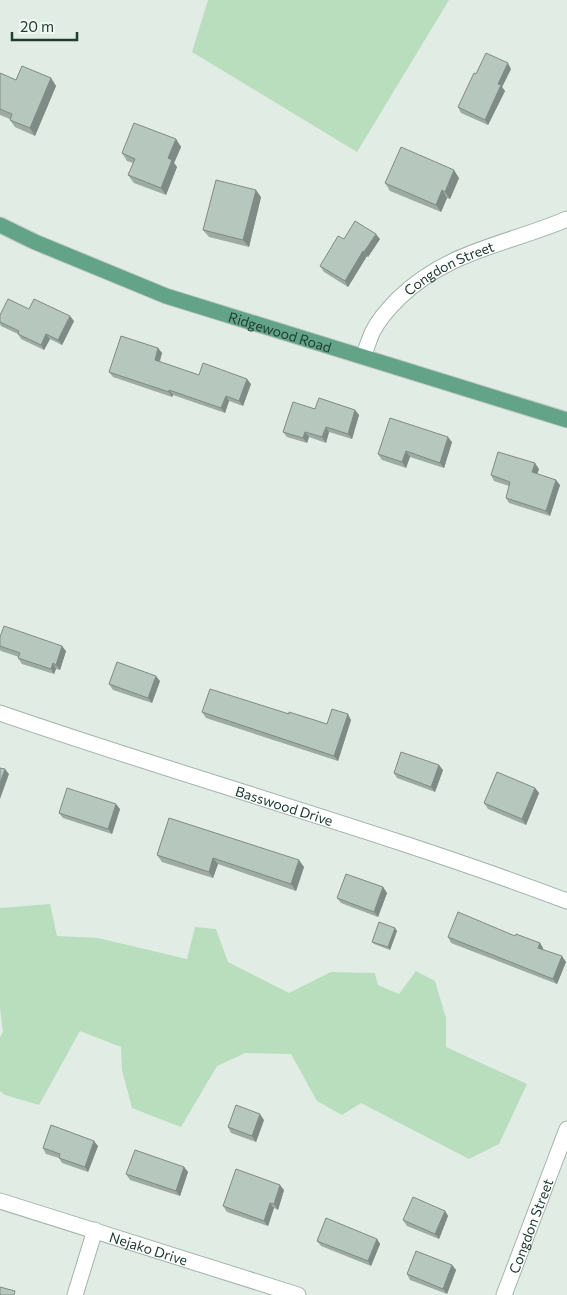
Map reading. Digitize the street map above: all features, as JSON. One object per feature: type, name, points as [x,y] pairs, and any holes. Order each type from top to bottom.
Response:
[{"type":"main road","name":"Ridgewood Road","points":[[0,225],[35,242],[166,296],[567,420]]},
{"type":"street","name":"Congdon Street","points":[[363,356],[373,331],[387,310],[409,289],[435,270],[460,256],[567,219]]},
{"type":"street","name":"Basswood Drive","points":[[0,713],[523,884],[567,901]]},
{"type":"street","name":"Congdon Street","points":[[504,1295],[567,1129]]},
{"type":"street","name":"Nejako Drive","points":[[0,1201],[298,1295]]},
{"type":"street","points":[[75,1295],[95,1230]]},
{"type":"green space","points":[[208,0],[449,0],[357,152],[192,52]]},
{"type":"green space","points":[[50,904],[57,936],[98,938],[187,959],[195,927],[216,929],[228,962],[289,993],[331,972],[375,973],[378,985],[399,994],[416,971],[435,981],[446,1018],[446,1047],[527,1084],[499,1144],[469,1159],[361,1103],[342,1115],[317,1101],[291,1054],[245,1053],[217,1066],[181,1127],[132,1108],[122,1070],[121,1047],[80,1031],[39,1105],[5,1095],[0,1091],[0,1037],[3,1032],[0,1008],[0,908]]},
{"type":"building","points":[[486,53],[508,63],[498,84],[501,85],[485,120],[458,107]]},
{"type":"building","points":[[22,66],[51,78],[30,128],[10,120],[12,114],[0,109],[0,73],[16,80]]},
{"type":"building","points":[[134,123],[176,139],[168,158],[172,160],[161,188],[128,175],[135,159],[122,153]]},
{"type":"building","points":[[401,147],[454,170],[445,192],[442,190],[436,205],[385,183]]},
{"type":"building","points":[[216,180],[256,190],[243,240],[203,230]]},
{"type":"building","points":[[355,221],[376,234],[345,281],[320,266],[338,236],[344,239]]},
{"type":"building","points":[[8,299],[29,309],[34,299],[70,316],[58,340],[46,334],[41,345],[18,334],[19,331],[0,322],[0,315]]},
{"type":"building","points":[[121,336],[158,348],[155,360],[199,375],[203,363],[247,379],[239,401],[226,396],[221,408],[109,372]]},
{"type":"building","points":[[319,398],[355,410],[348,434],[326,427],[322,437],[305,432],[303,438],[283,432],[293,402],[315,409]]},
{"type":"building","points":[[390,418],[448,437],[440,463],[406,451],[402,462],[378,454]]},
{"type":"building","points":[[498,452],[535,463],[532,472],[556,480],[546,511],[506,498],[510,482],[491,475]]},
{"type":"building","points":[[4,626],[62,646],[56,665],[53,663],[51,669],[18,658],[20,653],[0,646],[0,637]]},
{"type":"building","points":[[117,662],[156,676],[148,698],[109,684]]},
{"type":"building","points":[[210,689],[327,724],[332,709],[348,714],[334,756],[202,712]]},
{"type":"building","points":[[401,752],[439,765],[431,787],[394,773]]},
{"type":"building","points":[[0,768],[5,769],[0,783]]},
{"type":"building","points":[[497,772],[535,788],[522,819],[484,803]]},
{"type":"building","points":[[67,788],[116,804],[108,829],[59,813]]},
{"type":"building","points":[[169,818],[299,860],[291,884],[213,858],[209,872],[157,855]]},
{"type":"building","points":[[346,874],[383,887],[374,912],[337,898]]},
{"type":"building","points":[[458,912],[515,936],[516,934],[540,943],[538,948],[562,956],[553,979],[448,937]]},
{"type":"building","points":[[379,922],[395,928],[388,947],[372,942]]},
{"type":"building","points":[[236,1105],[260,1114],[252,1136],[228,1127]]},
{"type":"building","points":[[51,1125],[94,1141],[85,1167],[59,1158],[60,1154],[43,1148]]},
{"type":"building","points":[[135,1150],[184,1167],[176,1191],[126,1174]]},
{"type":"building","points":[[236,1169],[280,1185],[274,1204],[270,1203],[264,1221],[223,1206]]},
{"type":"building","points":[[413,1197],[445,1211],[435,1234],[403,1220]]},
{"type":"building","points":[[326,1218],[377,1239],[368,1261],[317,1241]]},
{"type":"building","points":[[416,1251],[452,1265],[443,1289],[407,1274]]},
{"type":"building","points":[[0,1287],[15,1291],[14,1295],[0,1295]]}]
